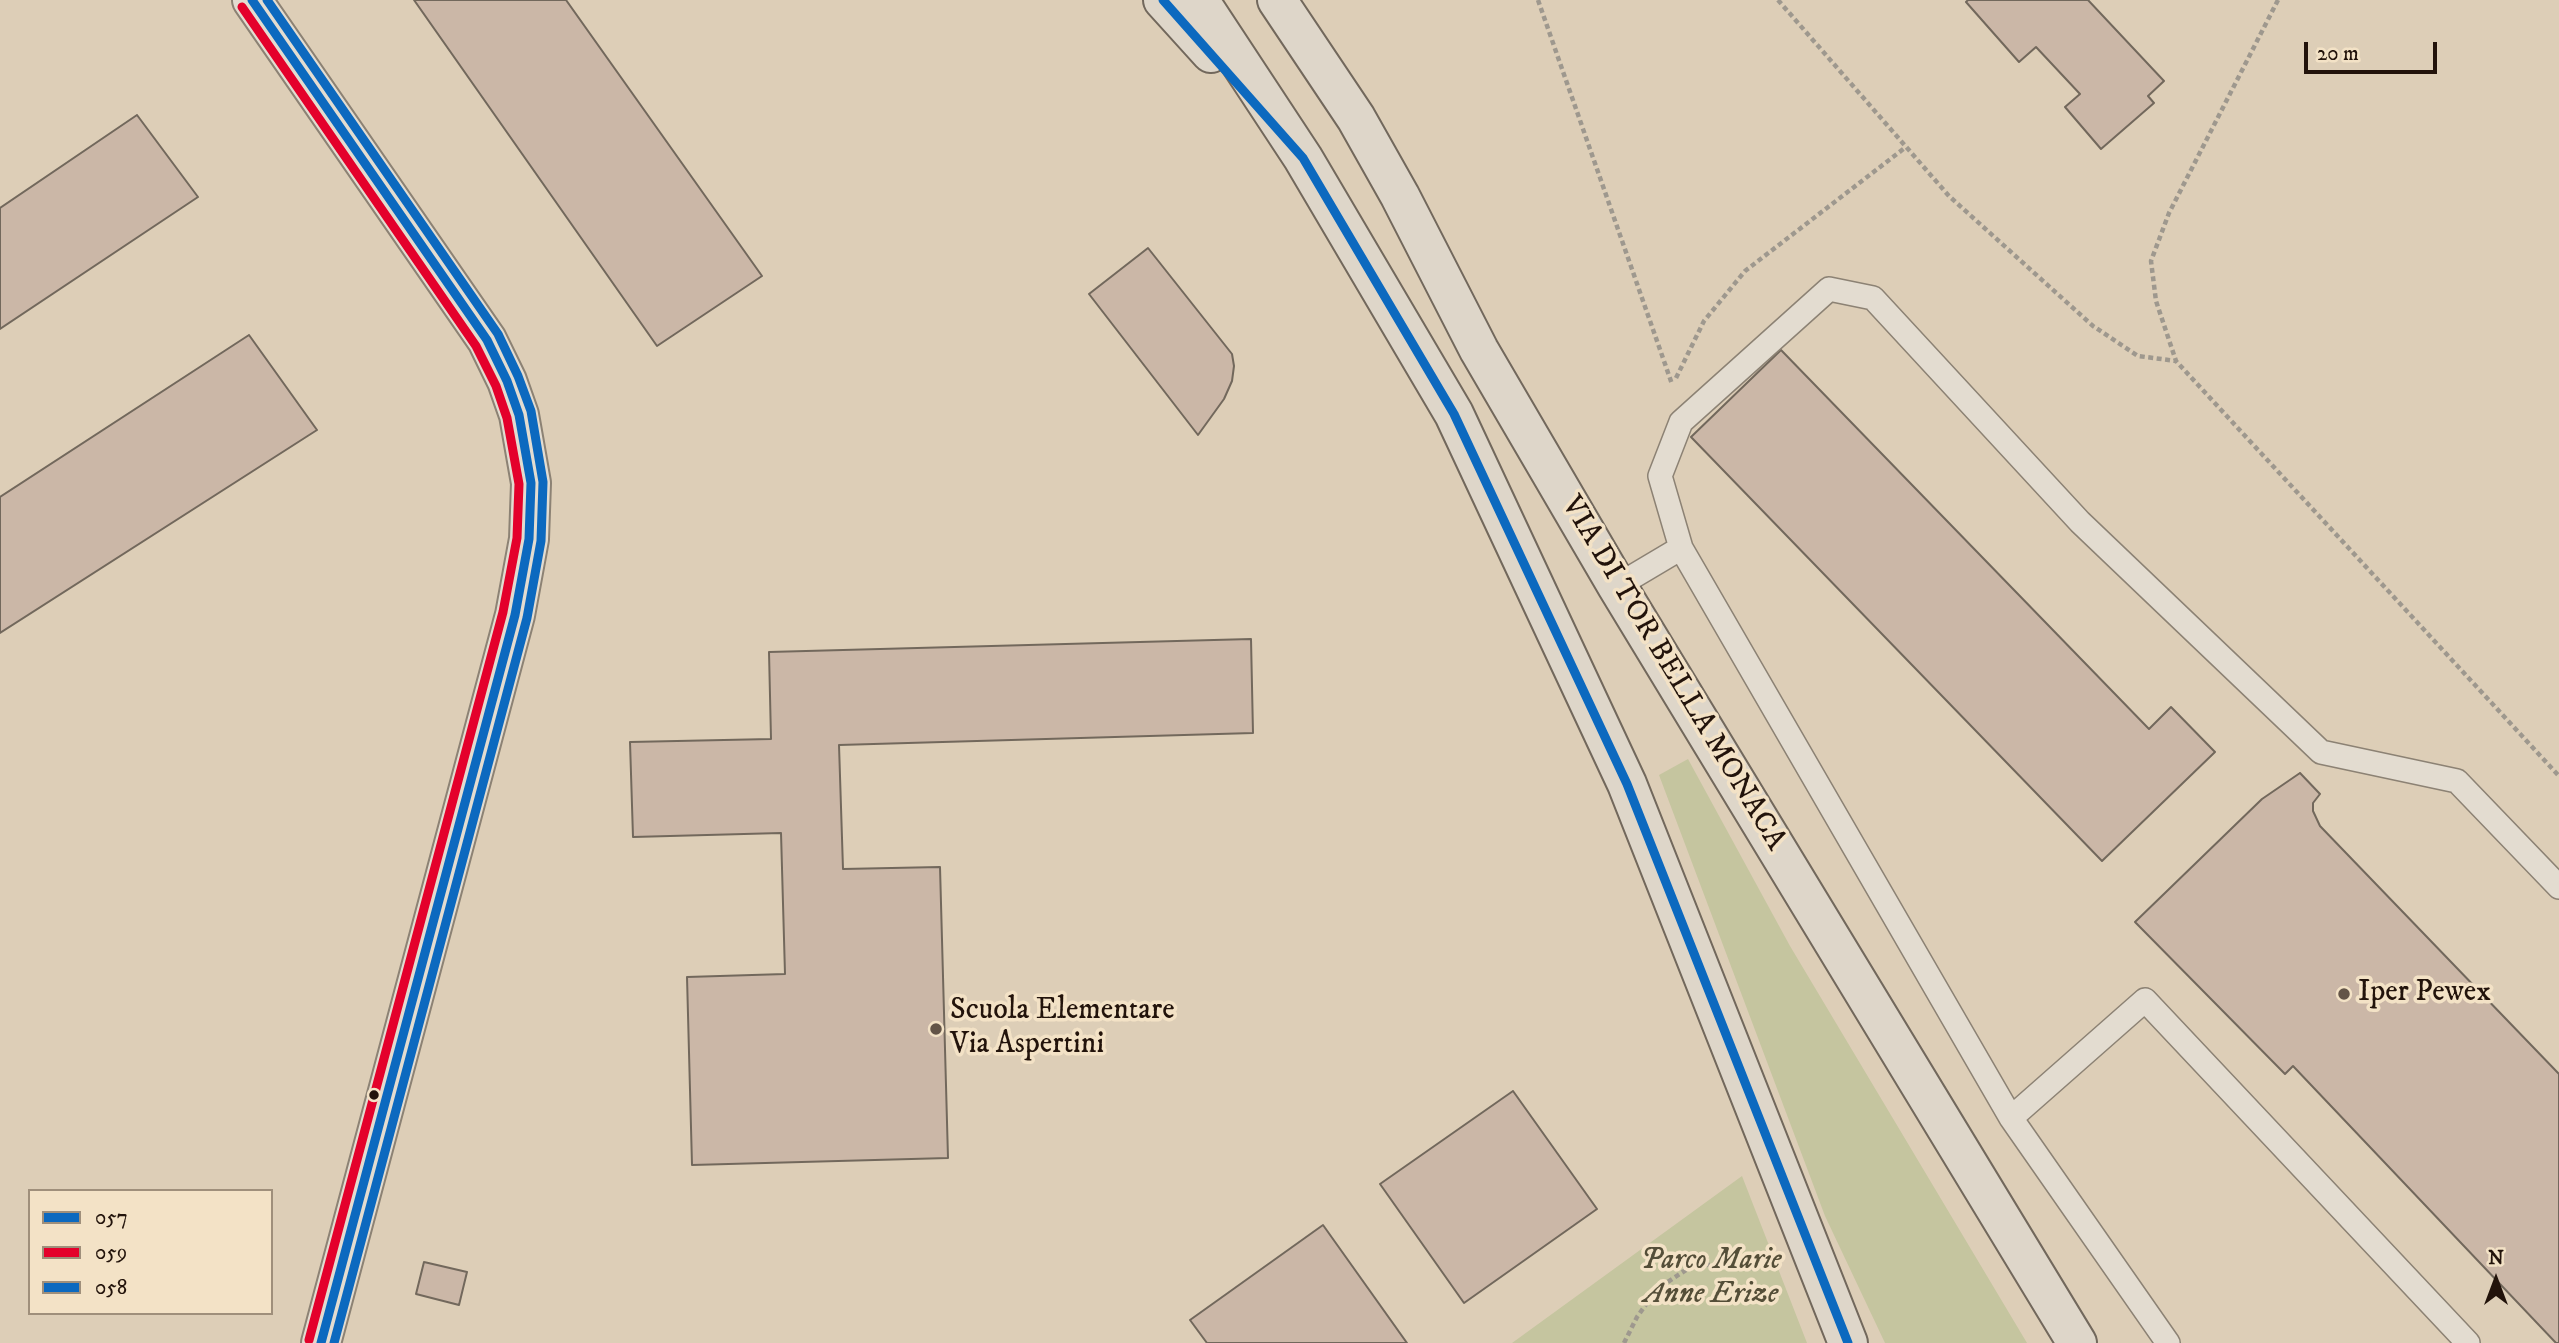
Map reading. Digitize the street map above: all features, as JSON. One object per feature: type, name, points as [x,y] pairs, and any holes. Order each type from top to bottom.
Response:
[{"type":"main road","points":[[1163,0],[1303,158]]},
{"type":"main road","points":[[1199,0],[1303,158],[1454,414],[1627,784],[1848,1343]]},
{"type":"main road","name":"VIA DI TOR BELLA MONACA","points":[[1277,0],[1339,90],[1399,196],[1479,350],[1617,586],[2077,1343]]},
{"type":"main road","points":[[1303,0],[1339,90]]},
{"type":"street","points":[[252,0],[487,341],[507,381],[519,415],[531,483],[529,539],[515,615],[321,1343]]},
{"type":"lane","points":[[2168,1343],[2011,1118],[1681,548],[1660,476],[1681,422],[1829,289],[1873,298],[2080,522],[2321,752],[2457,781],[2559,887]]},
{"type":"lane","points":[[1617,586],[1681,548]]},
{"type":"lane","points":[[2011,1118],[2145,1000],[2468,1343]]},
{"type":"path","points":[[1538,0],[1547,33],[1673,385],[1704,321],[1745,271],[1906,146]]},
{"type":"path","points":[[1778,0],[1949,196],[2092,326],[2138,356],[2176,361]]},
{"type":"path","points":[[2278,0],[2169,214],[2151,261],[2156,301],[2176,361],[2559,776]]},
{"type":"path","points":[[1624,1343],[1637,1317],[1657,1289],[1695,1264],[1752,1268],[1810,1251]]},
{"type":"green space","points":[[1688,759],[1790,946],[2027,1343],[1885,1343],[1825,1216],[1659,775]]},
{"type":"green space","name":"Parco Marie Anne Erize","points":[[1742,1176],[1807,1343],[1512,1343]]},
{"type":"building","points":[[414,0],[566,0],[762,276],[657,346]]},
{"type":"building","points":[[2088,0],[2164,81],[2148,96],[2154,103],[2101,149],[2065,107],[2080,94],[2036,47],[2019,62],[1966,2]]},
{"type":"building","points":[[137,115],[198,197],[0,329],[0,208]]},
{"type":"building","points":[[1148,248],[1232,354],[1232,381],[1224,399],[1198,435],[1089,294]]},
{"type":"building","points":[[249,335],[317,430],[0,633],[0,497]]},
{"type":"building","points":[[1781,350],[2149,729],[2171,707],[2215,752],[2102,861],[1691,437]]},
{"type":"building","points":[[1251,639],[1253,733],[839,745],[843,869],[940,867],[948,1158],[692,1165],[687,977],[785,974],[781,833],[633,837],[630,742],[771,739],[769,652]]},
{"type":"building","name":"Iper Pewex","points":[[2300,773],[2320,794],[2313,803],[2313,811],[2320,826],[2559,1074],[2559,1343],[2556,1343],[2293,1066],[2285,1074],[2135,922],[2262,799]]},
{"type":"building","points":[[1513,1091],[1597,1209],[1464,1303],[1380,1184]]},
{"type":"building","points":[[1323,1225],[1407,1343],[1207,1343],[1190,1320]]},
{"type":"building","points":[[424,1262],[467,1272],[459,1305],[416,1294]]},
{"type":"transit line","name":"057","points":[[252,0],[487,340],[507,381],[519,415],[531,483],[529,539],[515,615],[321,1343]]},
{"type":"transit line","name":"058","points":[[267,0],[498,334],[531,411],[543,482],[541,541],[527,618],[334,1343]]},
{"type":"transit line","name":"057","points":[[1163,0],[1303,158],[1454,414],[1627,784],[1848,1343]]},
{"type":"transit line","name":"059","points":[[242,7],[476,346],[496,386],[507,418],[519,484],[517,538],[503,612],[309,1340]]},
{"type":"place","name":"Iper Pewex","points":[[2344,994]]},
{"type":"place","name":"Scuola Elementare Via Aspertini","points":[[936,1029]]}]
